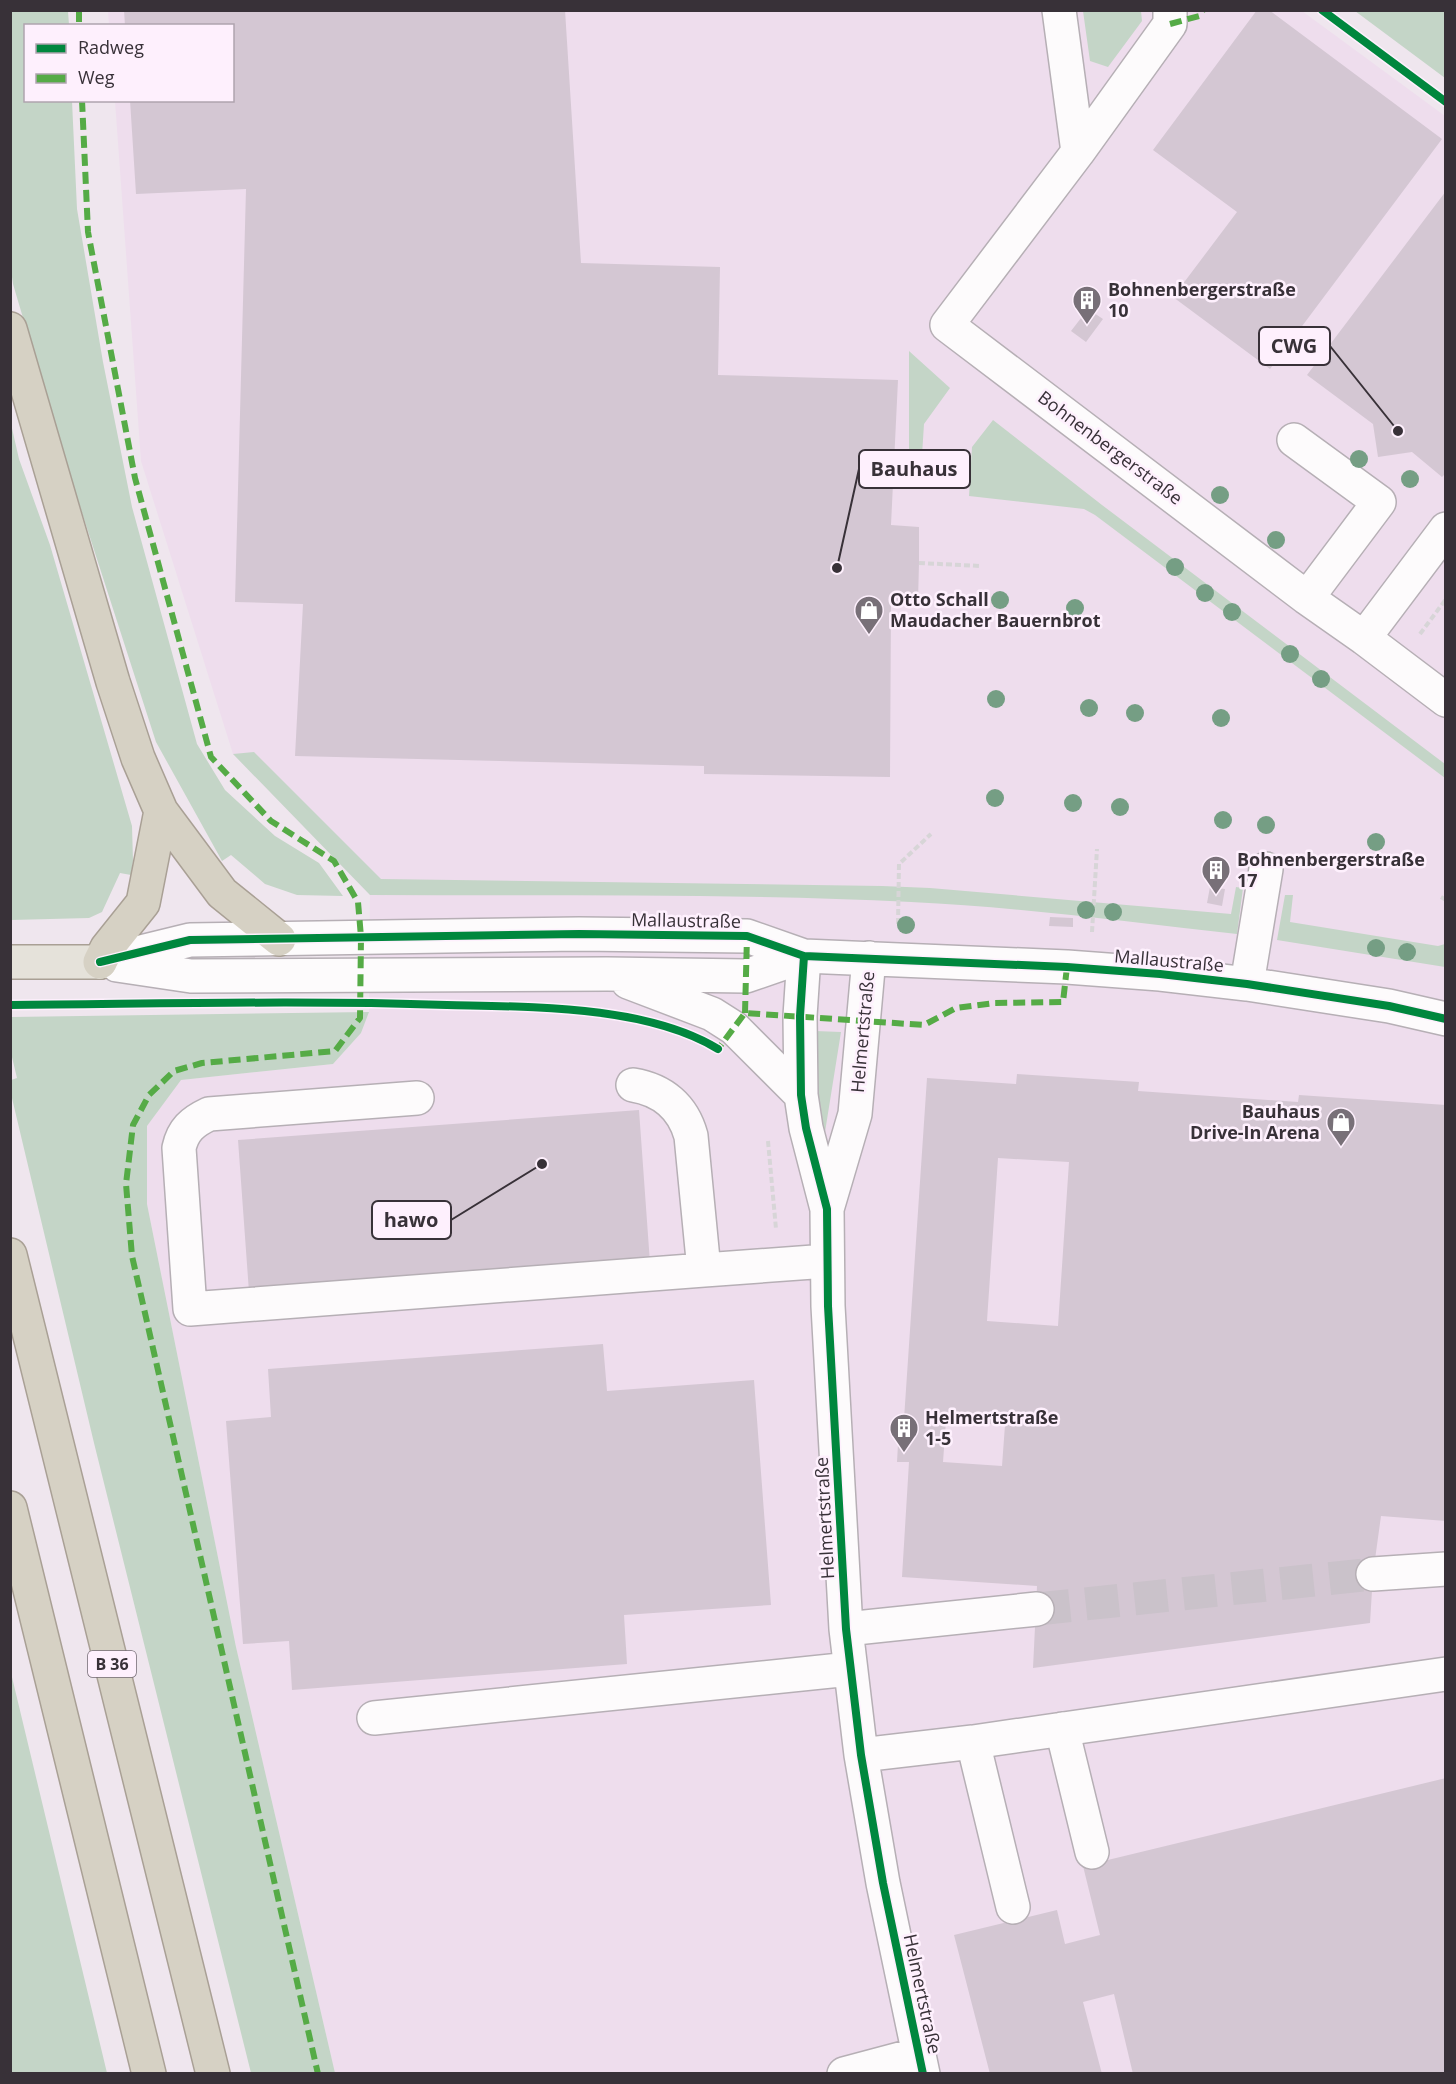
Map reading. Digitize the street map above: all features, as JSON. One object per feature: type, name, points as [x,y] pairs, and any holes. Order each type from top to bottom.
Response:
[{"type":"highway","points":[[10,328],[113,682],[138,758],[160,812],[222,893],[279,939]]},
{"type":"highway","points":[[100,962],[107,948],[143,903],[160,812]]},
{"type":"highway","name":"B 36","points":[[10,1255],[213,2073]]},
{"type":"highway","points":[[10,1508],[149,2073]]},
{"type":"main road","name":"Mallaustraße","points":[[10,962],[100,962]]},
{"type":"street","points":[[1059,10],[1078,152]]},
{"type":"street","name":"Bohnenbergerstraße","points":[[1170,10],[1170,24],[1078,152],[947,325],[1307,598],[1446,700]]},
{"type":"street","points":[[1294,440],[1379,502],[1307,598]]},
{"type":"street","points":[[1364,638],[1446,529]]},
{"type":"street","points":[[1247,984],[1266,869]]},
{"type":"street","name":"Mallaustraße","points":[[100,962],[190,940],[579,934],[747,936],[804,956],[1067,967],[1160,974],[1247,984],[1389,1006],[1446,1019]]},
{"type":"street","name":"Mallaustraße","points":[[100,962],[191,976],[607,974],[746,976],[804,956]]},
{"type":"street","name":"Helmertstraße","points":[[804,956],[800,1016],[801,1095],[806,1128],[826,1209],[846,1629],[850,1669],[861,1755],[883,1883],[921,2064]]},
{"type":"street","name":"Helmertstraße","points":[[826,1209],[855,1114],[884,959]]},
{"type":"street","points":[[607,974],[712,1014],[734,1028],[801,1095]]},
{"type":"street","points":[[633,1085],[648,1088],[670,1100],[681,1111],[687,1122],[691,1136],[704,1270]]},
{"type":"street","points":[[417,1098],[209,1114],[188,1127],[181,1136],[179,1148],[190,1309],[827,1261]]},
{"type":"street","points":[[1373,1574],[1446,1569]]},
{"type":"street","points":[[846,1629],[1037,1609]]},
{"type":"street","points":[[374,1718],[850,1669]]},
{"type":"street","points":[[861,1755],[1062,1730],[1446,1674]]},
{"type":"street","points":[[1062,1730],[1092,1852]]},
{"type":"street","points":[[973,1742],[1013,1907]]},
{"type":"street","points":[[844,2073],[921,2064]]},
{"type":"path","points":[[919,563],[981,566]]},
{"type":"path","points":[[884,959],[899,864],[931,834]]},
{"type":"path","points":[[1092,933],[1097,849]]},
{"type":"path","points":[[768,1139],[779,1264]]},
{"type":"shaded area","points":[[108,11],[1302,11],[1445,116],[1445,2073],[335,2073],[236,1647],[147,1204],[147,1126],[180,1080],[333,1064],[361,1033],[369,1012],[370,895],[233,754],[141,461],[115,102],[234,102],[234,24],[109,24]]},
{"type":"green space","points":[[10,11],[68,11],[69,24],[24,24],[24,102],[72,102],[77,209],[103,362],[132,507],[197,744],[225,790],[275,836],[319,863],[343,896],[297,895],[265,884],[231,855],[222,861],[156,742],[65,460],[13,284],[11,270]]},
{"type":"green space","points":[[1083,11],[1141,11],[1142,21],[1108,67],[1090,61]]},
{"type":"green space","points":[[1355,11],[1445,11],[1445,78]]},
{"type":"green space","points":[[909,351],[950,388],[924,424],[921,471],[909,482]]},
{"type":"green space","points":[[993,420],[1445,764],[1445,778],[1095,515],[1084,509],[969,496],[972,447]]},
{"type":"green space","points":[[11,424],[19,459],[50,545],[132,826],[131,875],[120,873],[102,912],[89,918],[11,920]]},
{"type":"green space","points":[[254,752],[381,879],[882,886],[930,888],[1231,914],[1236,887],[1243,888],[1237,934],[1033,911],[911,902],[708,896],[370,895],[233,754]]},
{"type":"green space","points":[[1285,895],[1293,895],[1290,922],[1438,946],[1445,944],[1445,967],[1277,940]]},
{"type":"green space","points":[[369,1012],[361,1033],[333,1064],[181,1080],[147,1126],[147,1204],[236,1647],[335,2073],[251,2073],[94,1443],[11,1094],[11,1080],[17,1078],[11,1053],[11,1017]]},
{"type":"green space","points":[[815,1031],[841,1032],[825,1132],[821,1136],[817,1132]]},
{"type":"green space","points":[[11,1673],[107,2073],[11,2073]]},
{"type":"building","points":[[124,10],[565,10],[581,263],[720,267],[718,375],[898,380],[891,525],[919,527],[919,563],[918,601],[891,602],[890,777],[704,774],[704,766],[295,756],[303,604],[235,602],[246,189],[136,194],[130,102],[234,102],[234,24],[125,24]]},
{"type":"building","points":[[1257,10],[1269,10],[1442,139],[1270,369],[1173,297],[1237,212],[1153,150]]},
{"type":"building","points":[[1446,191],[1446,473],[1442,477],[1412,452],[1378,457],[1373,424],[1307,375]]},
{"type":"building","name":"Bohnenbergerstraße 10","points":[[1088,309],[1103,319],[1086,342],[1071,331]]},
{"type":"building","name":"Bohnenbergerstraße 17","points":[[1210,887],[1225,889],[1222,906],[1207,903]]},
{"type":"building","points":[[1050,917],[1073,918],[1073,927],[1049,926]]},
{"type":"building","points":[[1017,1074],[1139,1082],[1138,1091],[1298,1102],[1299,1095],[1446,1105],[1446,1521],[1381,1516],[1373,1574],[1370,1623],[1033,1668],[1037,1586],[902,1577],[909,1462],[897,1462],[898,1444],[911,1445],[912,1419],[904,1419],[927,1078],[1016,1084]],"holes":[[[998,1158],[1069,1162],[1058,1326],[987,1321]],[[946,1421],[1005,1425],[1002,1466],[943,1462]]]},
{"type":"building","points":[[639,1110],[650,1263],[249,1292],[238,1140]]},
{"type":"building","points":[[603,1344],[607,1391],[754,1380],[771,1605],[624,1615],[627,1664],[292,1690],[289,1641],[243,1644],[226,1421],[271,1417],[268,1369]]},
{"type":"building","points":[[1446,1778],[1446,2074],[1133,2074],[1114,1994],[1083,2002],[1102,2074],[990,2074],[954,1935],[1057,1910],[1065,1944],[1100,1935],[1083,1866]]},
{"type":"tunnel","points":[[1037,1609],[1373,1574]]},
{"type":"marked path","points":[[79,10],[79,24]]},
{"type":"marked path","points":[[1170,24],[1199,16],[1203,10]]},
{"type":"marked path","points":[[82,102],[88,232],[135,478],[211,757],[271,821],[334,861],[358,902],[361,937],[360,1018],[335,1051],[202,1063],[174,1071],[149,1095],[133,1125],[126,1184],[132,1256],[318,2074]]},
{"type":"marked path","points":[[745,1013],[747,936]]},
{"type":"marked path","points":[[713,1046],[718,1049],[745,1013],[924,1025],[956,1008],[995,1003],[1063,1002],[1067,967]]},
{"type":"cycle path","points":[[1322,10],[1446,102]]},
{"type":"cycle path","points":[[100,962],[190,940],[579,934],[747,936],[804,956],[1067,967],[1160,974],[1247,984],[1389,1006],[1446,1019]]},
{"type":"cycle path","points":[[804,956],[800,1016],[801,1095],[806,1128],[827,1209],[828,1306],[846,1629],[861,1755],[883,1883],[923,2074]]},
{"type":"cycle path","points":[[10,1005],[338,1003],[550,1008],[622,1016],[657,1024],[689,1035],[718,1049]]},
{"type":"place","name":"Bohnenbergerstraße 10","points":[[1087,326]]},
{"type":"place","name":"CWG","points":[[1398,431]]},
{"type":"place","name":"Bauhaus","points":[[837,568]]},
{"type":"place","name":"Otto Schall Maudacher Bauernbrot","points":[[869,636]]},
{"type":"place","name":"Bohnenbergerstraße 17","points":[[1216,896]]},
{"type":"place","name":"Bauhaus Drive-In Arena","points":[[1341,1148]]},
{"type":"place","name":"hawo","points":[[542,1164]]},
{"type":"place","name":"Helmertstraße 1-5","points":[[904,1454]]}]
